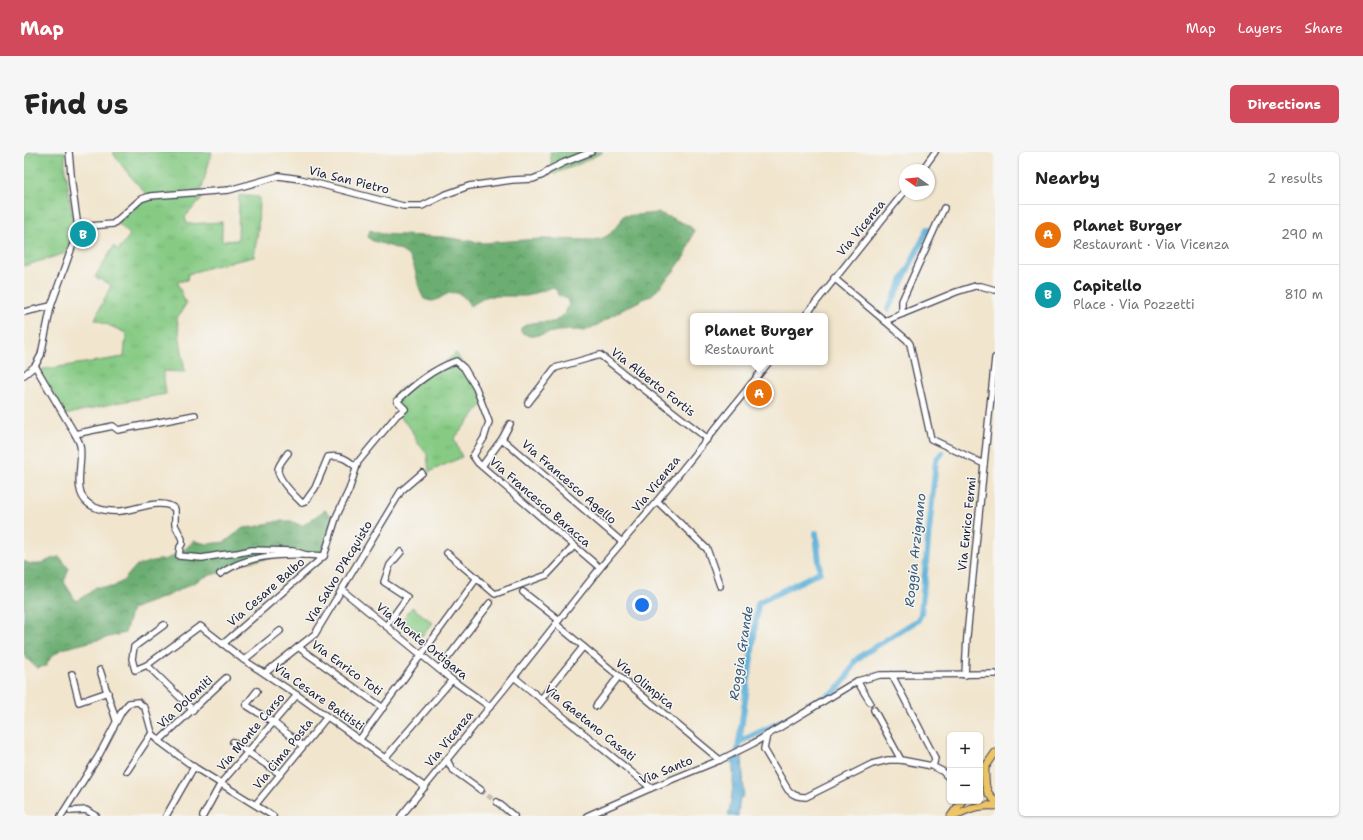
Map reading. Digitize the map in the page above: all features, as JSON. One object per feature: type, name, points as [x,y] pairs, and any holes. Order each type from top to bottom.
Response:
[{"type":"main road","points":[[983,772],[995,753]]},
{"type":"main road","points":[[985,769],[985,785],[991,798],[995,800]]},
{"type":"main road","points":[[951,816],[960,804]]},
{"type":"main road","points":[[954,816],[970,807],[984,805],[995,806]]},
{"type":"street","points":[[24,375],[35,366],[41,355],[51,306],[63,270],[75,242],[78,227],[69,152]]},
{"type":"street","name":"Via San Pietro","points":[[78,227],[113,224],[141,199],[150,196],[229,190],[279,176],[300,179],[404,206],[422,206],[444,195],[469,186],[512,180],[533,179],[563,163],[591,152]]},
{"type":"street","points":[[926,164],[935,152]]},
{"type":"street","name":"Via Vicenza","points":[[807,313],[899,198]]},
{"type":"street","points":[[902,314],[902,302],[944,208]]},
{"type":"street","name":"Via Enrico Fermi","points":[[834,278],[910,344],[931,439],[984,464],[965,675]]},
{"type":"street","points":[[885,321],[975,286],[995,290]]},
{"type":"street","points":[[24,312],[51,306]]},
{"type":"street","name":"Via Alberto Fortis","points":[[528,402],[555,368],[600,355],[708,439]]},
{"type":"street","points":[[984,464],[995,358]]},
{"type":"street","name":"Via Francesco Baracca","points":[[356,467],[358,462],[397,415],[405,409],[397,401],[412,386],[440,368],[456,361],[464,368],[476,388],[489,422],[484,438],[474,456],[482,466],[600,568]]},
{"type":"street","name":"Via Vicenza","points":[[401,816],[600,568],[708,439],[767,365]]},
{"type":"street","points":[[35,366],[75,434],[80,446],[80,491],[88,504],[104,511],[121,511],[152,504],[169,505],[175,509],[175,525],[182,539],[179,556],[202,558],[252,550],[293,551],[306,555]]},
{"type":"street","points":[[75,434],[113,426],[118,430],[195,415]]},
{"type":"street","points":[[482,466],[502,439],[510,424]]},
{"type":"street","name":"Via Francesco Agello","points":[[502,439],[622,542]]},
{"type":"street","points":[[288,453],[278,468],[279,475],[286,486],[302,503],[305,502],[315,488],[328,457],[336,456],[347,459],[356,467],[350,490],[338,514],[324,556]]},
{"type":"street","name":"Via Salvo D'Acquisto","points":[[266,673],[315,634],[401,491],[422,473]]},
{"type":"street","points":[[657,501],[707,549],[720,586]]},
{"type":"street","points":[[447,553],[495,594],[547,575],[574,546]]},
{"type":"street","points":[[386,626],[407,597],[384,582],[390,565],[401,552]]},
{"type":"street","name":"Via Cesare Balbo","points":[[220,574],[235,566],[258,559],[306,555],[324,556]]},
{"type":"street","name":"Via Cesare Balbo","points":[[223,644],[324,556]]},
{"type":"street","points":[[360,739],[477,578]]},
{"type":"street","name":"Via Monte Ortigara","points":[[342,590],[452,680],[490,707]]},
{"type":"street","points":[[523,592],[558,622]]},
{"type":"street","points":[[439,669],[490,603]]},
{"type":"street","name":"Via Olimpica","points":[[558,622],[583,647],[720,760]]},
{"type":"street","points":[[164,625],[134,647],[132,659],[135,670],[147,665],[193,710]]},
{"type":"street","name":"Via Cesare Battisti","points":[[147,665],[200,626],[244,660],[297,694],[425,787]]},
{"type":"street","points":[[244,660],[280,631]]},
{"type":"street","name":"Via Enrico Toti","points":[[298,647],[383,708]]},
{"type":"street","points":[[542,698],[583,647]]},
{"type":"street","points":[[100,670],[116,720]]},
{"type":"street","points":[[72,674],[79,702],[108,692]]},
{"type":"street","points":[[985,674],[995,678]]},
{"type":"street","name":"Via Santo","points":[[587,816],[650,788],[720,760],[754,743],[857,681],[880,675],[995,674]]},
{"type":"street","points":[[892,675],[935,758],[932,766]]},
{"type":"street","points":[[596,706],[619,676]]},
{"type":"street","name":"Via Gaetano Casati","points":[[514,677],[542,698],[650,788]]},
{"type":"street","name":"Via Dolomiti","points":[[160,741],[226,678]]},
{"type":"street","points":[[386,758],[452,680]]},
{"type":"street","points":[[857,681],[870,702]]},
{"type":"street","points":[[257,691],[246,705],[273,722],[304,746]]},
{"type":"street","name":"Via Monte Carso","points":[[203,816],[221,783],[297,694]]},
{"type":"street","points":[[61,816],[98,757],[122,711],[130,703],[138,702],[145,708],[152,732],[160,741],[194,767],[256,804],[273,816]]},
{"type":"street","points":[[874,710],[901,760]]},
{"type":"street","name":"Via Cima Posta","points":[[256,804],[327,717]]},
{"type":"street","points":[[127,771],[152,732]]},
{"type":"street","points":[[764,750],[767,736]]},
{"type":"street","points":[[233,742],[280,774]]},
{"type":"street","points":[[754,743],[760,745],[788,790],[798,797],[806,797],[872,764],[888,760],[901,760],[932,766],[942,771],[947,776]]},
{"type":"street","points":[[447,760],[452,769],[482,790]]},
{"type":"street","points":[[166,816],[194,767]]},
{"type":"street","points":[[497,802],[514,816]]},
{"type":"street","points":[[71,811],[86,810],[96,816]]},
{"type":"green space","points":[[24,152],[65,152],[65,166],[74,225],[66,253],[24,266]]},
{"type":"green space","points":[[112,152],[212,152],[200,194],[195,195],[194,197],[204,196],[185,217],[187,224],[222,222],[222,241],[238,240],[239,195],[259,197],[258,230],[254,257],[214,266],[188,274],[187,280],[177,282],[186,304],[177,318],[185,372],[163,371],[166,394],[115,403],[65,415],[38,370],[124,357],[126,333],[95,319],[111,285],[95,277],[114,246],[118,250],[130,235],[117,222],[138,204],[146,200],[146,194]]},
{"type":"green space","points":[[550,152],[603,152],[577,165],[553,174]]},
{"type":"green space","points":[[659,213],[688,225],[694,230],[686,254],[674,271],[653,294],[620,311],[591,329],[583,331],[558,331],[534,336],[529,336],[521,332],[521,328],[532,323],[554,322],[564,314],[569,305],[567,299],[558,295],[556,289],[553,287],[527,296],[488,296],[470,306],[463,296],[457,293],[449,293],[433,301],[427,300],[424,299],[421,293],[413,263],[410,258],[396,248],[371,240],[368,237],[370,230],[382,234],[444,237],[482,243],[540,239],[594,240],[603,238],[610,234],[621,221],[623,216]]},
{"type":"green space","points":[[456,353],[487,404],[481,406],[454,439],[462,457],[429,472],[427,454],[417,442],[411,429],[399,416],[400,409],[392,403],[391,399],[394,394],[413,380],[443,364]]},
{"type":"green space","points":[[325,510],[333,518],[323,551],[320,555],[276,557],[243,563],[222,572],[207,576],[167,596],[132,609],[125,633],[62,649],[51,657],[46,666],[37,668],[24,656],[24,561],[38,564],[60,557],[69,569],[64,582],[76,601],[96,587],[113,587],[123,581],[136,566],[167,559],[185,549],[194,541],[207,544],[225,542],[243,528],[255,527],[278,521],[291,521],[302,526]]},
{"type":"green space","points":[[412,607],[433,623],[422,636],[402,620]]},
{"type":"water","points":[[742,756],[743,797],[740,797],[738,816],[728,816],[733,782],[732,760]]},
{"type":"waterway","name":"Roggia Grande","points":[[888,309],[928,229]]},
{"type":"waterway","name":"Roggia Arzignano","points":[[739,742],[783,721],[836,691],[847,677],[855,661],[862,655],[918,620],[921,614],[936,460],[942,453]]},
{"type":"waterway","name":"Roggia Grande","points":[[736,765],[758,603],[820,572],[816,533]]},
{"type":"tunnel","points":[[481,790],[497,802]]},
{"type":"place","name":"Capitello","points":[[83,234]]},
{"type":"place","name":"Planet Burger","points":[[759,393]]}]
